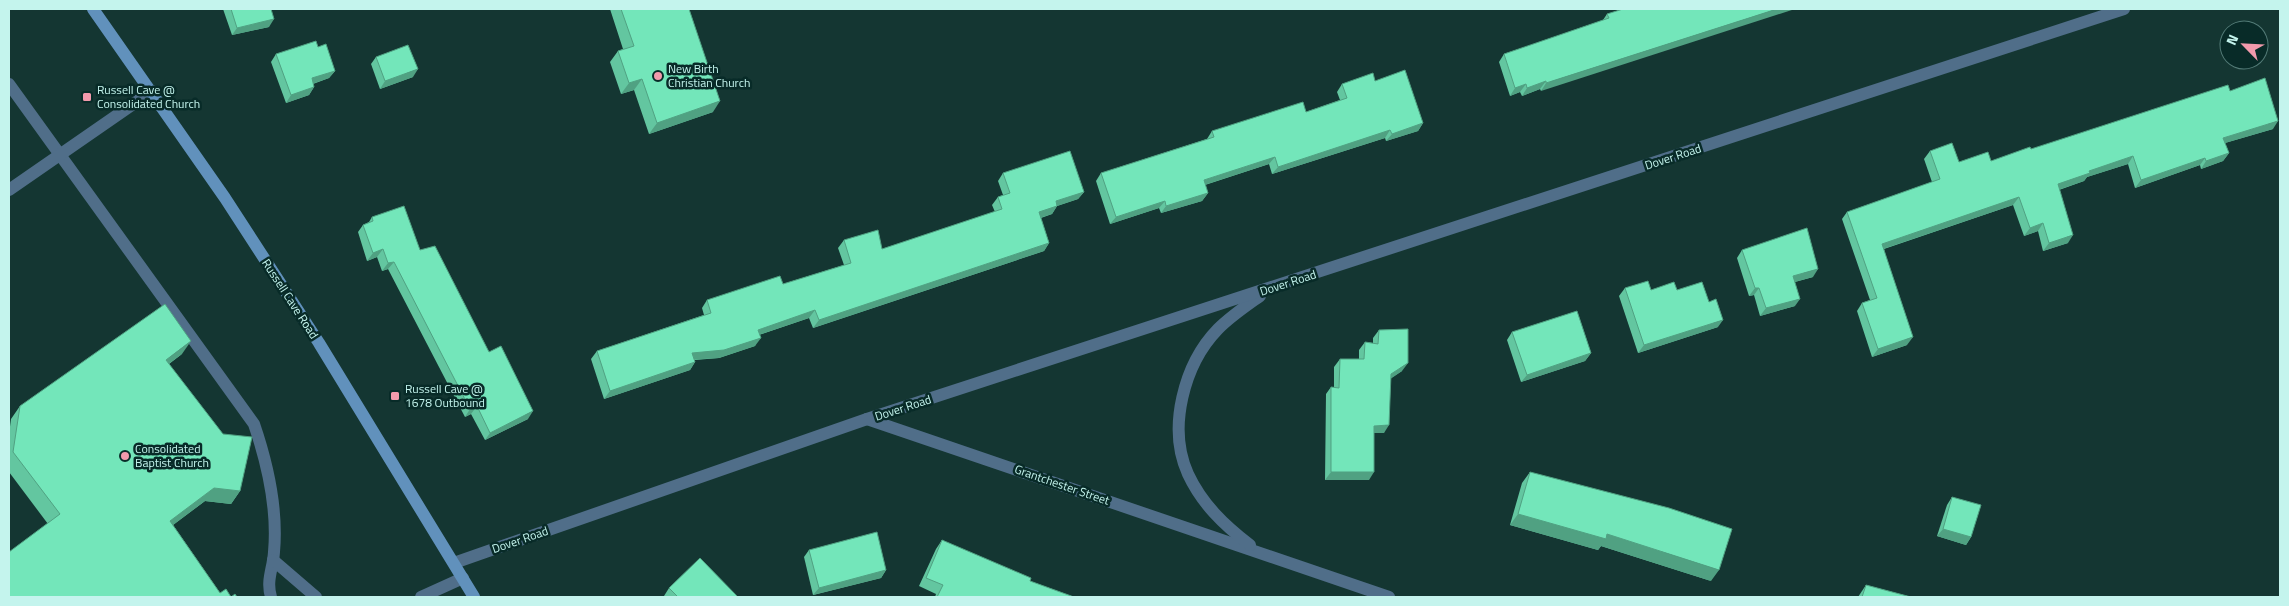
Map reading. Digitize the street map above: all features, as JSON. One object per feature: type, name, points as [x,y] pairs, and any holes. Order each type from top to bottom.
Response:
[{"type":"main road","name":"Russell Cave Road","points":[[93,9],[225,198],[319,343],[474,597]]},
{"type":"street","name":"Dover Road","points":[[454,563],[867,419],[2124,9]]},
{"type":"street","points":[[9,85],[254,424],[266,462],[274,506],[274,553],[267,585],[271,597]]},
{"type":"street","points":[[9,190],[152,92]]},
{"type":"street","name":"Grantchester Street","points":[[1257,552],[1224,525],[1206,505],[1188,473],[1180,440],[1180,405],[1189,376],[1207,343],[1218,329],[1236,313],[1270,289]]},
{"type":"street","name":"Grantchester Street","points":[[867,419],[1389,597]]},
{"type":"street","points":[[273,560],[316,597]]},
{"type":"street","points":[[421,597],[463,578]]},
{"type":"building","points":[[231,9],[271,9],[274,19],[237,28]]},
{"type":"building","name":"New Birth Christian Church","points":[[621,9],[689,9],[720,101],[657,123],[642,79],[629,83],[618,51],[634,46]]},
{"type":"building","points":[[1623,9],[1777,9],[1546,83],[1546,81],[1527,88],[1526,84],[1515,88],[1504,54],[1609,18],[1607,14]]},
{"type":"building","points":[[316,41],[318,47],[326,44],[335,71],[312,78],[314,87],[291,95],[276,54]]},
{"type":"building","points":[[408,45],[418,69],[385,81],[376,57]]},
{"type":"building","points":[[1405,70],[1423,123],[1392,134],[1390,130],[1278,167],[1275,157],[1204,180],[1208,193],[1166,206],[1165,201],[1116,217],[1101,173],[1214,137],[1212,131],[1303,102],[1306,112],[1347,98],[1342,84],[1373,73],[1375,81]]},
{"type":"building","points":[[2265,78],[2278,121],[2223,138],[2229,153],[2206,161],[2205,158],[2141,180],[2133,156],[2058,184],[2073,235],[2049,243],[2043,223],[2030,228],[2019,197],[1882,244],[1913,337],[1878,349],[1862,303],[1877,298],[1847,212],[1940,179],[1930,151],[1952,143],[1959,162],[1988,152],[1991,161],[2228,85],[2230,91]]},
{"type":"building","points":[[1070,151],[1084,192],[1056,201],[1057,206],[1039,212],[1049,243],[819,320],[815,310],[758,330],[761,338],[724,350],[692,353],[695,362],[610,391],[597,351],[711,313],[707,300],[780,276],[783,284],[851,263],[844,240],[878,230],[882,249],[1002,209],[998,197],[1010,193],[1003,173]]},
{"type":"building","points":[[404,206],[420,250],[435,246],[489,352],[501,346],[533,411],[490,433],[477,406],[470,409],[394,262],[388,263],[383,249],[373,253],[363,225],[373,221],[372,217]]},
{"type":"building","points":[[1807,228],[1818,269],[1793,276],[1800,299],[1766,308],[1759,288],[1755,288],[1742,250]]},
{"type":"building","points":[[1648,281],[1651,290],[1674,282],[1677,290],[1702,282],[1709,302],[1716,299],[1723,320],[1644,345],[1625,288]]},
{"type":"building","name":"Consolidated Baptist Church","points":[[165,304],[191,341],[166,360],[223,434],[252,437],[240,491],[214,488],[170,521],[220,593],[226,589],[231,597],[9,597],[9,552],[60,514],[13,452],[20,406]]},
{"type":"building","points":[[1577,311],[1591,353],[1527,375],[1512,332]]},
{"type":"building","points":[[1408,329],[1408,363],[1391,374],[1389,425],[1374,426],[1374,472],[1331,472],[1331,387],[1339,388],[1340,359],[1364,359],[1365,342],[1378,344],[1379,330]]},
{"type":"building","points":[[1530,472],[1669,508],[1732,529],[1719,570],[1607,534],[1606,539],[1518,514]]},
{"type":"building","points":[[1952,497],[1981,505],[1971,537],[1943,529]]},
{"type":"building","points":[[877,532],[886,570],[819,588],[809,550]]},
{"type":"building","points":[[942,540],[1031,578],[1030,581],[1074,597],[937,597],[943,585],[926,578]]},
{"type":"building","points":[[700,558],[738,597],[678,597],[669,588]]},
{"type":"building","points":[[1866,585],[1911,597],[1862,597]]},
{"type":"place","name":"New Birth Christian Church","points":[[658,76]]},
{"type":"place","name":"Russell Cave @ Consolidated Church","points":[[87,97]]},
{"type":"place","name":"Russell Cave @ 1678 Outbound","points":[[395,396]]},
{"type":"place","name":"Consolidated Baptist Church","points":[[125,456]]}]
